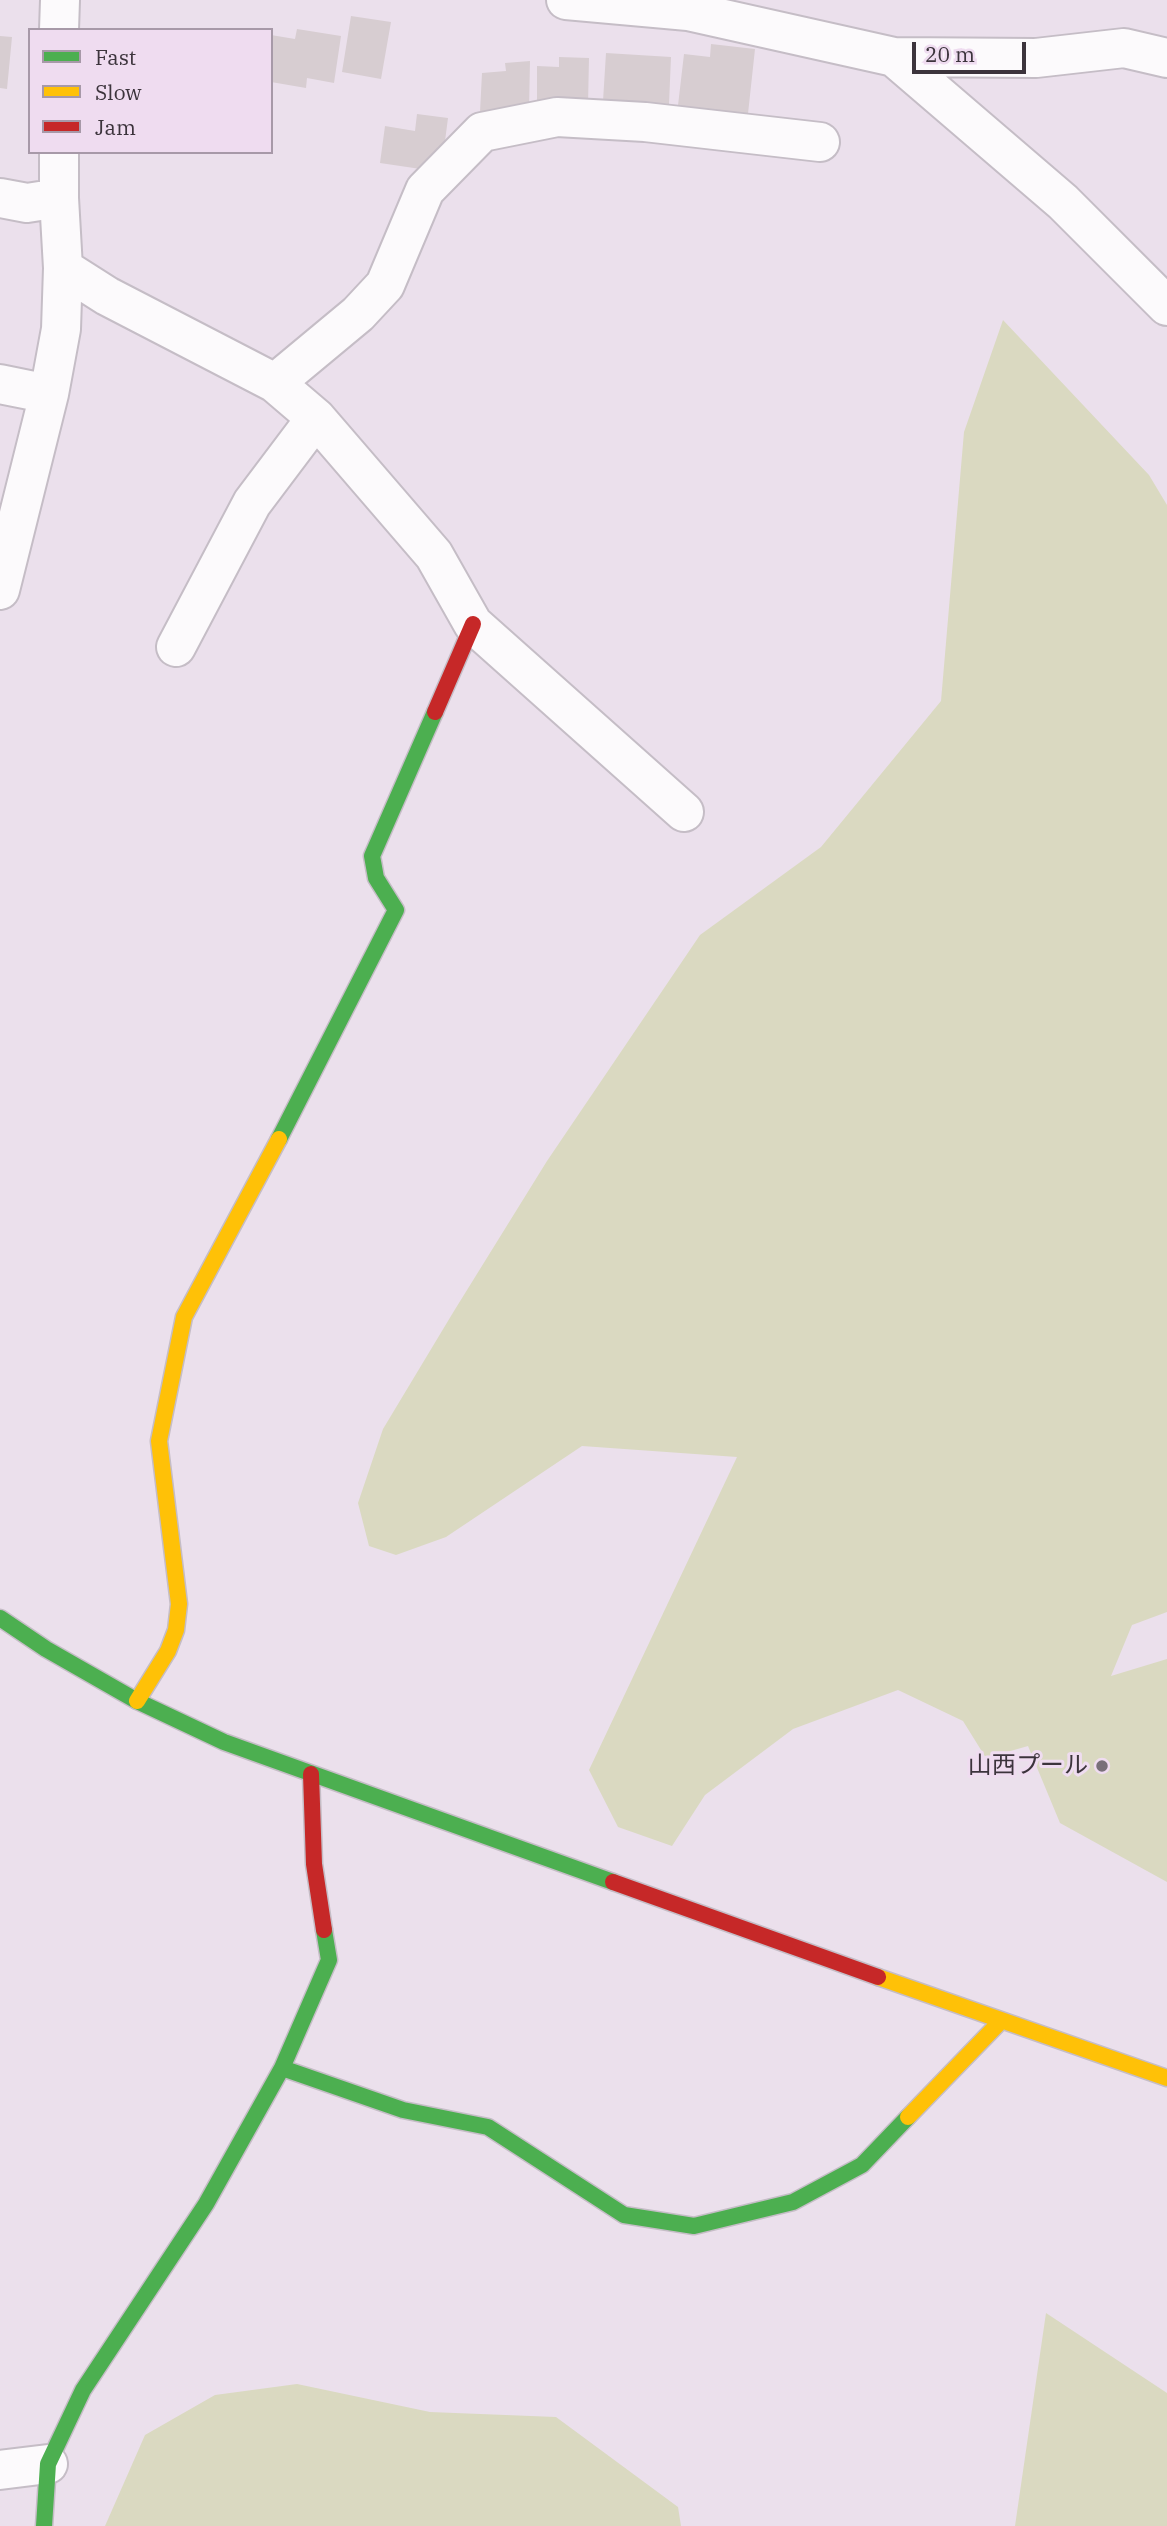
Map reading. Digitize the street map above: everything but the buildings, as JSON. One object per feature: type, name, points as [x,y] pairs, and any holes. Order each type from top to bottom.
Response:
[{"type":"street","points":[[60,0],[60,28]]},
{"type":"street","points":[[566,0],[688,11],[894,57],[1036,58],[1124,48],[1167,58]]},
{"type":"street","points":[[894,57],[1063,202],[1167,306]]},
{"type":"street","points":[[275,383],[358,314],[385,285],[425,190],[482,132],[557,117],[645,122],[820,142]]},
{"type":"street","points":[[0,590],[49,394],[61,329],[64,268],[59,154]]},
{"type":"street","points":[[0,198],[27,203],[59,198]]},
{"type":"street","points":[[64,268],[107,296],[275,383],[316,418],[434,555],[473,624],[684,812]]},
{"type":"street","points":[[0,384],[49,394]]},
{"type":"street","points":[[176,647],[252,503],[316,418]]},
{"type":"street","points":[[138,1701],[168,1651],[176,1630],[179,1604],[159,1441],[184,1317],[286,1126],[396,910],[376,878],[372,856],[473,624]]},
{"type":"street","points":[[0,1618],[46,1649],[138,1701],[224,1742],[1167,2078]]},
{"type":"street","points":[[44,2526],[48,2464],[83,2390],[206,2204],[282,2068],[328,1960],[314,1864],[311,1774]]},
{"type":"street","points":[[282,2068],[403,2110],[488,2127],[624,2215],[694,2226],[793,2202],[862,2165],[1001,2021]]},
{"type":"street","points":[[0,2470],[48,2464]]},
{"type":"green space","points":[[1003,320],[1149,475],[1167,505],[1167,1612],[1132,1625],[1111,1676],[1167,1659],[1167,1882],[1060,1823],[1028,1746],[986,1758],[963,1721],[898,1690],[793,1729],[705,1795],[672,1846],[618,1827],[589,1770],[737,1457],[582,1446],[446,1537],[396,1555],[369,1546],[358,1503],[383,1429],[454,1311],[547,1161],[700,935],[821,847],[941,701],[964,432]]},
{"type":"green space","points":[[1046,2313],[1167,2393],[1167,2526],[1015,2526]]},
{"type":"green space","points":[[297,2384],[430,2412],[556,2417],[678,2507],[681,2526],[105,2526],[145,2435],[215,2395]]},
{"type":"traffic: fast","points":[[279,1139],[396,910],[376,878],[372,856],[435,712]]},
{"type":"traffic: fast","points":[[0,1618],[46,1649],[137,1701],[224,1742],[613,1882]]},
{"type":"traffic: fast","points":[[44,2526],[48,2464],[83,2390],[206,2204],[282,2068],[329,1960],[324,1930]]},
{"type":"traffic: fast","points":[[282,2068],[403,2110],[488,2127],[624,2215],[694,2226],[793,2202],[862,2165],[908,2117]]},
{"type":"traffic: slow","points":[[137,1701],[168,1651],[176,1630],[179,1604],[159,1441],[184,1317],[279,1139]]},
{"type":"traffic: slow","points":[[878,1977],[1167,2078]]},
{"type":"traffic: slow","points":[[908,2117],[1001,2021]]},
{"type":"traffic: jam","points":[[435,712],[473,624]]},
{"type":"traffic: jam","points":[[311,1774],[314,1864],[324,1930]]},
{"type":"traffic: jam","points":[[613,1882],[878,1977]]},
{"type":"place","name":"山西プール","points":[[1102,1766]]}]
